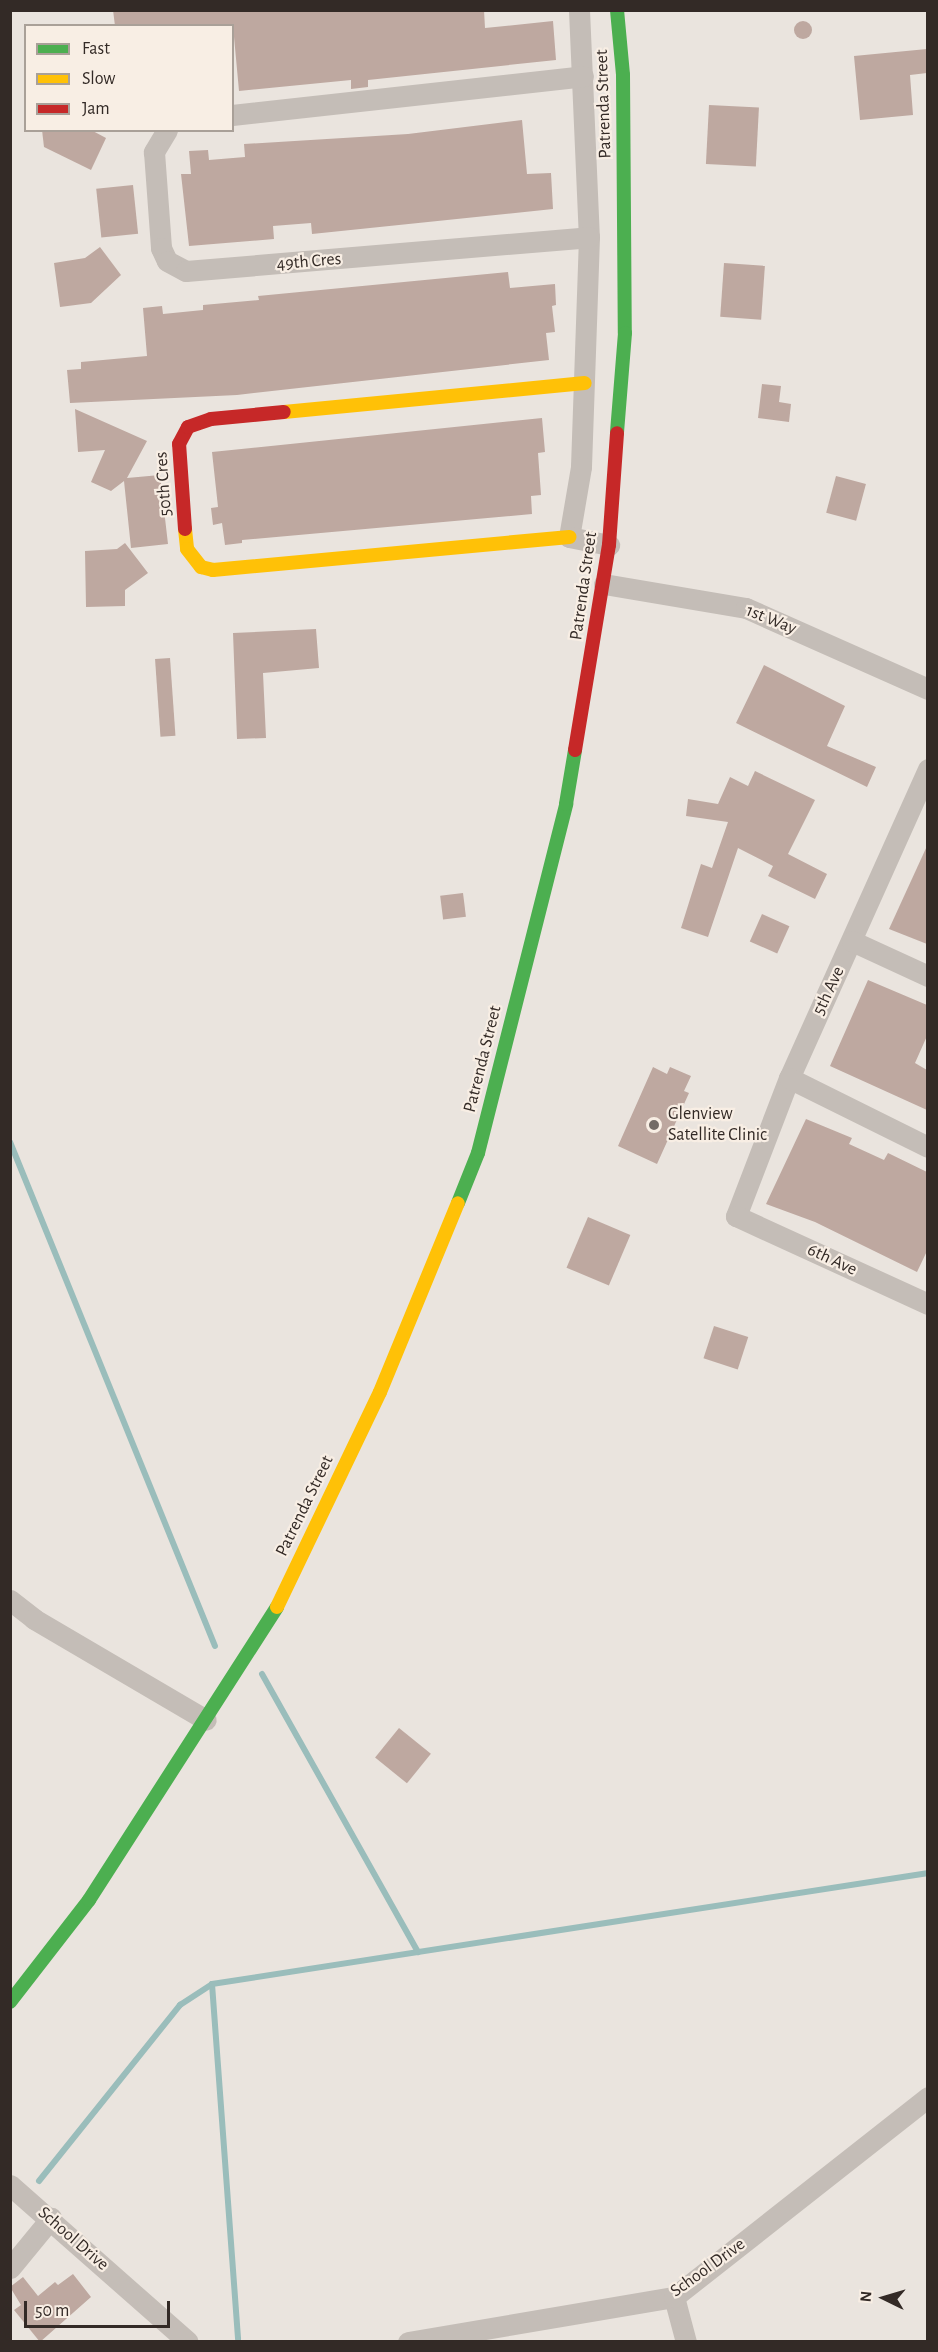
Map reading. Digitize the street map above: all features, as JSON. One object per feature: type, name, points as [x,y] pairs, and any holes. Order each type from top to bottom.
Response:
[{"type":"street","points":[[579,10],[590,237],[581,467],[569,537],[609,545]]},
{"type":"street","name":"Patrenda Street","points":[[10,2002],[89,1900],[269,1624],[380,1392],[478,1153],[566,804],[609,545],[625,333],[623,75],[617,10]]},
{"type":"street","points":[[234,115],[583,76]]},
{"type":"street","name":"49th Cres","points":[[166,132],[154,152],[161,248],[167,261],[186,271],[590,237]]},
{"type":"street","name":"50th Cres","points":[[569,537],[213,570],[201,567],[187,549],[179,444],[188,427],[211,419],[585,383]]},
{"type":"street","name":"1st Way","points":[[604,584],[746,608],[927,689]]},
{"type":"street","name":"5th Ave","points":[[736,1216],[789,1078],[852,941],[920,813],[927,769]]},
{"type":"street","points":[[852,941],[927,976]]},
{"type":"street","points":[[789,1078],[927,1147]]},
{"type":"street","name":"6th Ave","points":[[736,1216],[927,1304]]},
{"type":"street","points":[[10,1600],[34,1619],[206,1720]]},
{"type":"street","name":"School Drive","points":[[408,2342],[674,2297],[927,2097]]},
{"type":"street","name":"School Drive","points":[[10,2185],[51,2218],[188,2342]]},
{"type":"street","points":[[10,2268],[51,2218]]},
{"type":"street","points":[[674,2297],[686,2342]]},
{"type":"building","points":[[113,10],[484,10],[485,28],[553,21],[556,60],[368,80],[368,87],[351,89],[351,80],[239,91],[234,24],[115,24]]},
{"type":"building","points":[[799,21],[807,21],[812,26],[810,37],[799,39],[794,34],[794,26]]},
{"type":"building","points":[[927,49],[927,73],[910,75],[913,115],[860,120],[854,56]]},
{"type":"building","points":[[709,105],[759,108],[756,167],[706,164]]},
{"type":"building","points":[[522,120],[527,174],[551,173],[553,209],[312,234],[311,223],[273,226],[274,239],[189,246],[181,174],[191,174],[189,151],[208,150],[209,160],[245,157],[244,144],[408,134]]},
{"type":"building","points":[[42,132],[95,132],[106,138],[91,170],[44,147]]},
{"type":"building","points":[[133,185],[138,234],[101,238],[96,189]]},
{"type":"building","points":[[100,247],[121,275],[91,303],[60,307],[54,263],[85,258]]},
{"type":"building","points":[[724,263],[765,266],[761,320],[720,317]]},
{"type":"building","points":[[508,272],[510,288],[555,284],[556,305],[552,306],[555,332],[546,333],[549,360],[237,395],[70,403],[67,370],[81,369],[81,362],[147,356],[143,308],[162,306],[163,314],[203,310],[203,305],[259,300],[258,296]]},
{"type":"building","points":[[762,384],[781,386],[779,402],[791,404],[789,422],[758,418]]},
{"type":"building","points":[[75,409],[147,441],[127,478],[160,475],[168,544],[131,548],[124,481],[111,491],[91,482],[105,450],[78,452]]},
{"type":"building","points":[[542,418],[545,452],[538,453],[541,495],[531,496],[532,514],[242,540],[242,543],[225,545],[222,523],[213,525],[211,508],[218,507],[212,452]]},
{"type":"building","points":[[836,476],[866,484],[856,521],[826,513]]},
{"type":"building","points":[[125,543],[148,573],[125,590],[125,606],[86,607],[85,551],[117,549]]},
{"type":"building","points":[[316,629],[319,668],[263,673],[266,738],[237,739],[233,633]]},
{"type":"building","points":[[170,658],[175,736],[160,737],[155,659]]},
{"type":"building","points":[[764,665],[845,706],[827,746],[876,767],[867,787],[736,723]]},
{"type":"building","points":[[755,771],[815,800],[788,854],[827,874],[815,899],[768,876],[773,866],[738,848],[708,937],[681,928],[701,864],[712,868],[728,822],[686,816],[688,799],[718,804],[730,777],[748,786]]},
{"type":"building","points":[[927,846],[927,944],[889,929]]},
{"type":"building","points":[[463,893],[466,917],[443,920],[440,896]]},
{"type":"building","points":[[762,914],[789,926],[777,954],[750,941]]},
{"type":"building","points":[[868,980],[927,1005],[927,1036],[915,1063],[927,1070],[927,1110],[830,1066]]},
{"type":"building","points":[[653,1067],[667,1074],[670,1067],[691,1076],[684,1091],[689,1093],[657,1164],[618,1146]]},
{"type":"building","points":[[806,1119],[852,1138],[849,1144],[884,1160],[888,1153],[927,1172],[927,1251],[917,1272],[815,1222],[766,1204]]},
{"type":"building","points":[[588,1217],[630,1235],[609,1286],[567,1268]]},
{"type":"building","points":[[714,1326],[748,1337],[738,1369],[703,1358]]},
{"type":"building","points":[[399,1728],[431,1754],[407,1783],[375,1758]]},
{"type":"building","points":[[73,2274],[91,2297],[40,2342],[14,2310],[21,2305],[10,2287],[23,2277],[38,2296],[55,2282],[58,2285]]},
{"type":"waterway","points":[[10,1142],[215,1646]]},
{"type":"waterway","points":[[262,1674],[418,1952]]},
{"type":"waterway","points":[[39,2181],[180,2005],[212,1984],[928,1873]]},
{"type":"waterway","points":[[212,1984],[238,2339]]},
{"type":"traffic: fast","points":[[617,10],[623,75],[625,333],[617,433]]},
{"type":"traffic: fast","points":[[458,1203],[478,1153],[566,804],[575,750]]},
{"type":"traffic: fast","points":[[10,2002],[89,1900],[277,1607]]},
{"type":"traffic: slow","points":[[284,412],[585,383]]},
{"type":"traffic: slow","points":[[185,529],[187,549],[201,567],[213,570],[569,537]]},
{"type":"traffic: slow","points":[[277,1607],[380,1392],[458,1203]]},
{"type":"traffic: jam","points":[[185,529],[179,444],[188,427],[211,419],[284,412]]},
{"type":"traffic: jam","points":[[575,750],[609,545],[617,433]]},
{"type":"place","name":"Glenview Satellite Clinic","points":[[654,1125]]}]
